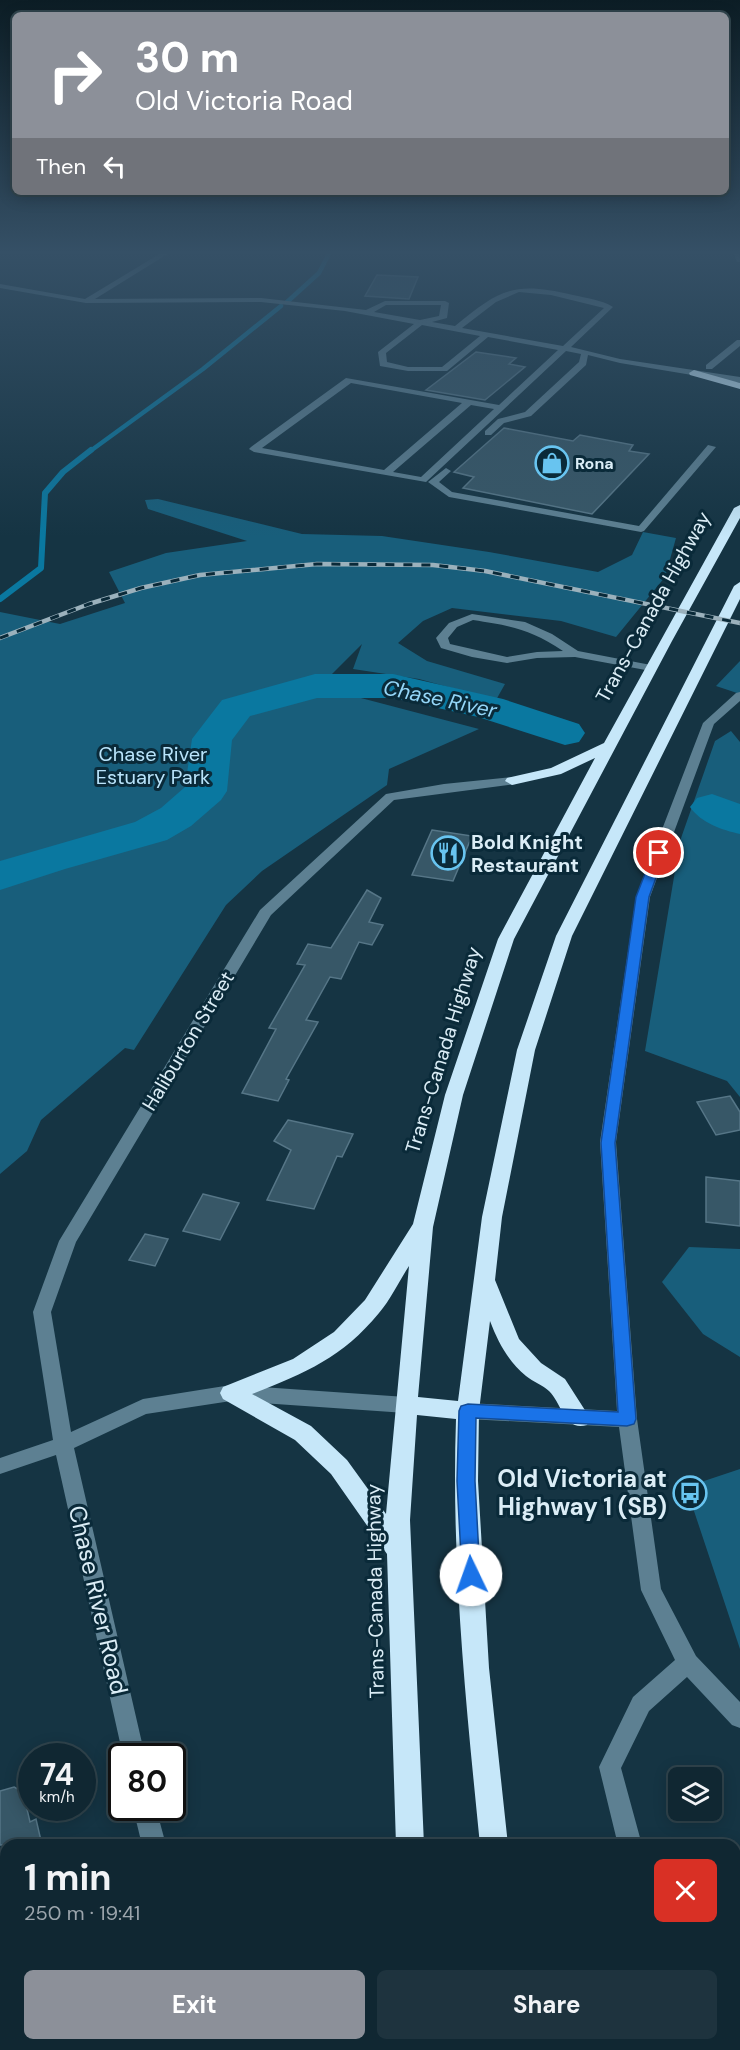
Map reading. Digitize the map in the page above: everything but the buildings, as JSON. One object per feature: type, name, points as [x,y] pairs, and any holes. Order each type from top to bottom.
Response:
[{"type":"highway","points":[[726,370],[740,371]]},
{"type":"highway","points":[[694,373],[740,386]]},
{"type":"highway","name":"Trans-Canada Highway","points":[[410,1839],[398,1520],[406,1405],[423,1227],[454,1095],[506,939],[651,668],[740,508]]},
{"type":"highway","points":[[493,1839],[476,1656],[466,1481],[468,1411],[492,1217],[526,1050],[564,936],[740,586]]},
{"type":"highway","points":[[512,781],[556,771],[610,745]]},
{"type":"highway","points":[[231,1393],[301,1365],[342,1338],[373,1306],[423,1227]]},
{"type":"highway","points":[[485,1280],[510,1344],[533,1369],[557,1385],[579,1418]]},
{"type":"highway","points":[[231,1393],[303,1433],[339,1467],[400,1553]]},
{"type":"highway","points":[[406,1405],[468,1411]]},
{"type":"street","points":[[390,346],[382,352],[383,364],[408,369],[444,369],[473,346]]},
{"type":"street","points":[[554,346],[620,361],[740,380]]},
{"type":"street","points":[[502,408],[349,380],[254,449],[423,480],[502,408],[569,346]]},
{"type":"street","points":[[710,368],[736,346]]},
{"type":"street","points":[[585,352],[624,354],[726,370]]},
{"type":"street","points":[[585,352],[584,363],[528,414],[501,421],[433,482],[449,494],[641,530],[711,447]]},
{"type":"street","points":[[386,473],[469,402]]},
{"type":"street","points":[[575,654],[548,636],[521,624],[472,617],[453,625],[442,638],[445,646],[472,654],[507,660],[537,655],[575,654],[651,668]]},
{"type":"street","points":[[740,695],[709,723],[642,897],[608,1143],[627,1419],[651,1590],[688,1663],[740,1718]]},
{"type":"street","name":"Haliburton Street","points":[[63,1444],[42,1312],[68,1241],[265,913],[390,797],[444,788],[512,781]]},
{"type":"street","points":[[0,1466],[63,1444],[143,1407],[231,1393],[406,1405]]},
{"type":"street","points":[[468,1411],[627,1419]]},
{"type":"street","name":"Chase River Road","points":[[63,1444],[131,1743]]},
{"type":"street","points":[[628,1839],[610,1767],[641,1704],[688,1663]]},
{"type":"street","points":[[148,1821],[153,1839]]},
{"type":"green space","name":"Chase River Estuary Park","points":[[158,499],[302,534],[382,536],[489,552],[598,572],[632,555],[643,532],[676,538],[665,577],[616,637],[561,621],[452,608],[423,621],[398,643],[427,661],[505,684],[496,700],[419,679],[353,669],[362,644],[319,687],[479,729],[389,769],[387,785],[262,871],[226,905],[134,1050],[125,1048],[41,1120],[27,1151],[0,1174],[0,612],[60,624],[125,603],[109,572],[166,553],[247,541],[148,509],[145,500]]},
{"type":"green space","points":[[740,661],[740,694],[716,686]]},
{"type":"green space","points":[[731,731],[740,742],[740,1097],[727,1081],[645,1051],[680,841],[715,741]]},
{"type":"green space","points":[[689,1247],[740,1249],[740,1357],[703,1334],[662,1282]]},
{"type":"green space","points":[[740,1469],[740,1649],[686,1487]]},
{"type":"waterway","points":[[89,452],[232,346]]},
{"type":"waterway","points":[[0,599],[41,568],[45,493],[63,472],[91,450]]},
{"type":"waterway","name":"Chase River","points":[[0,876],[49,859],[151,831],[176,817],[206,791],[212,739],[236,708],[315,686],[393,686],[489,707],[565,733]]},
{"type":"waterway","name":"Chase River","points":[[712,807],[740,821]]},
{"type":"railway","points":[[0,638],[89,604],[141,588],[200,575],[317,564],[433,565],[485,571],[740,623]]},
{"type":"place","name":"Rona","points":[[552,463]]},
{"type":"place","name":"Bold Knight Restaurant","points":[[448,853]]},
{"type":"place","name":"Old Victoria at Highway 1 (SB)","points":[[690,1493]]},
{"type":"route","points":[[471,1575],[466,1481],[468,1411],[627,1419],[608,1143],[642,897],[659,853]]}]
